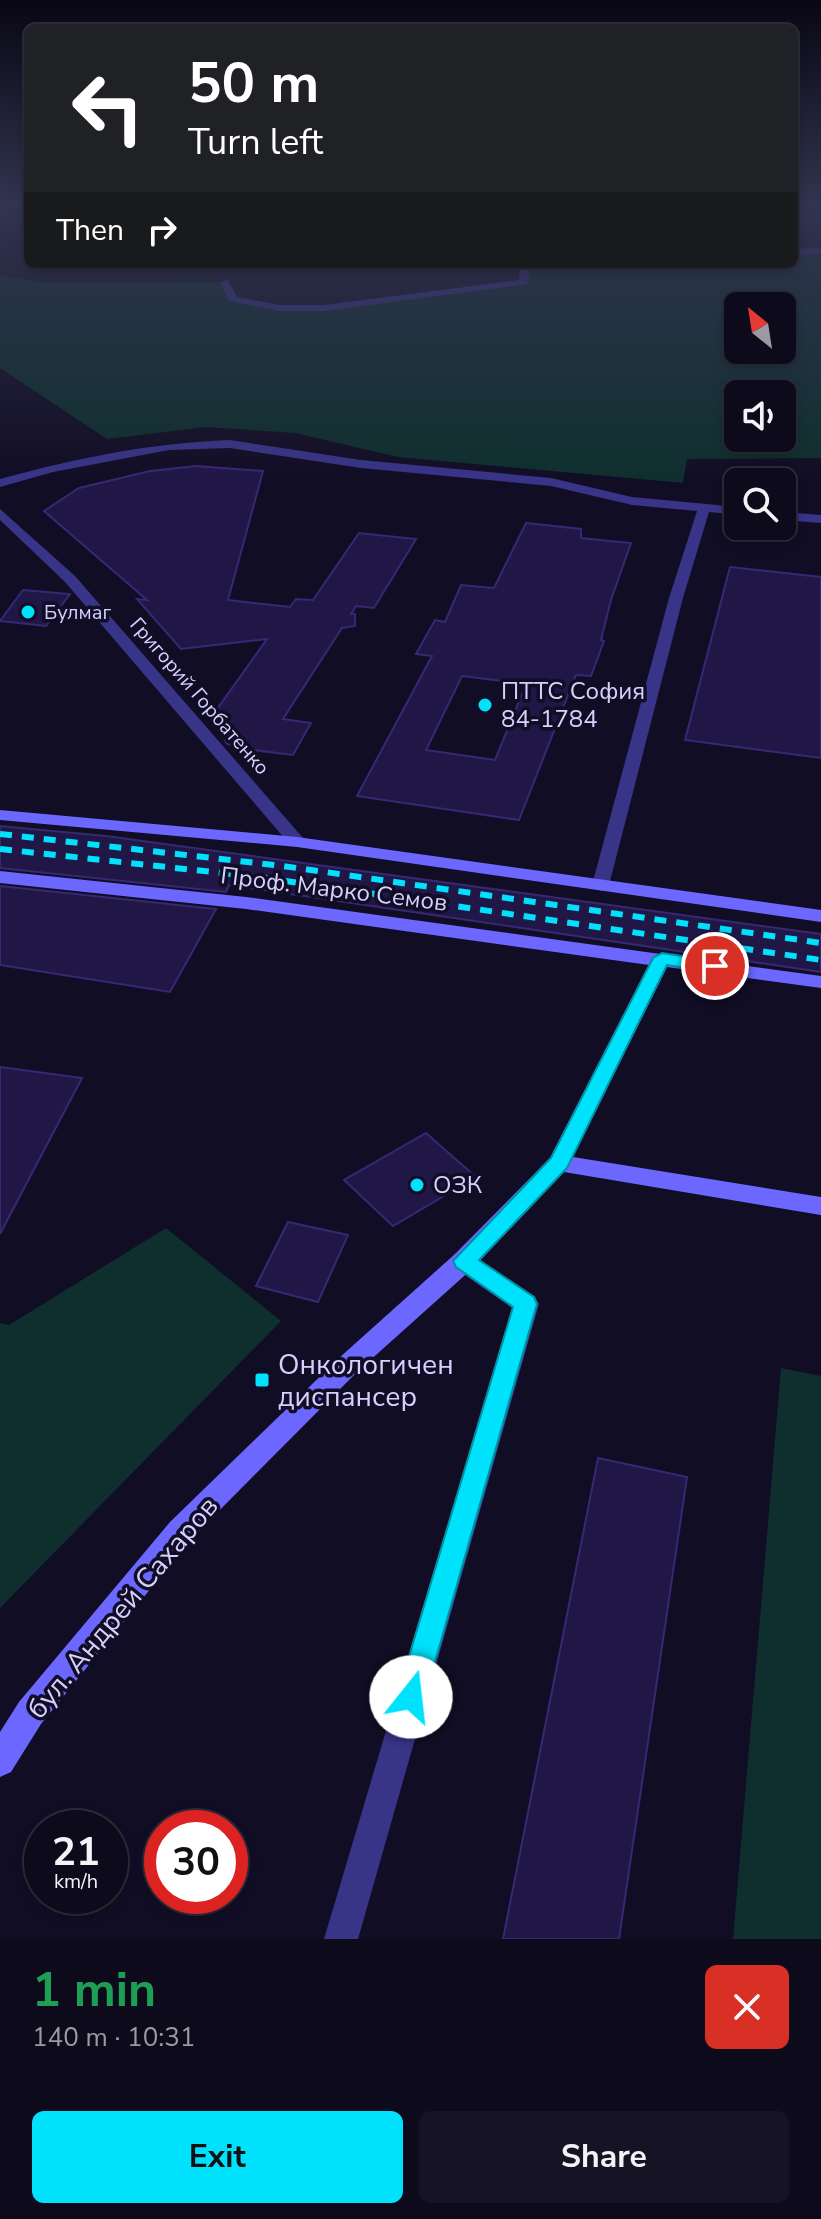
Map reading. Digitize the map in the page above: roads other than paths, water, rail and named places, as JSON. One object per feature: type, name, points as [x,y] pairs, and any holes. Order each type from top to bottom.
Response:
[{"type":"main road","name":"Проф. Марко Семов","points":[[0,815],[297,842],[601,885]]},
{"type":"main road","name":"Проф. Марко Семов","points":[[0,877],[246,903],[662,958]]},
{"type":"main road","points":[[601,885],[821,916]]},
{"type":"main road","points":[[662,958],[821,982]]},
{"type":"main road","name":"бул. Андрей Сахаров","points":[[0,1761],[30,1713],[180,1531],[348,1365],[464,1261],[559,1163],[662,958]]},
{"type":"main road","points":[[559,1163],[821,1206]]},
{"type":"street","points":[[232,297],[268,308],[334,309],[397,297]]},
{"type":"street","points":[[0,483],[51,469],[169,446],[230,444],[361,464],[551,482],[632,501],[724,510]]},
{"type":"street","points":[[601,885],[676,598],[704,508]]},
{"type":"street","name":"Григорий Горбатенко","points":[[0,513],[70,579],[297,842]]},
{"type":"street","points":[[796,517],[821,519]]},
{"type":"street","points":[[341,1939],[526,1304],[464,1261]]},
{"type":"railway","points":[[0,834],[283,866],[821,943]]},
{"type":"railway","points":[[0,849],[259,877],[821,960]]},
{"type":"place","name":"Булмаг","points":[[28,612]]},
{"type":"place","name":"ПТТС София 84-1784","points":[[485,705]]},
{"type":"place","name":"ОЗК","points":[[417,1185]]},
{"type":"place","name":"Онкологичен диспансер","points":[[262,1380]]}]
